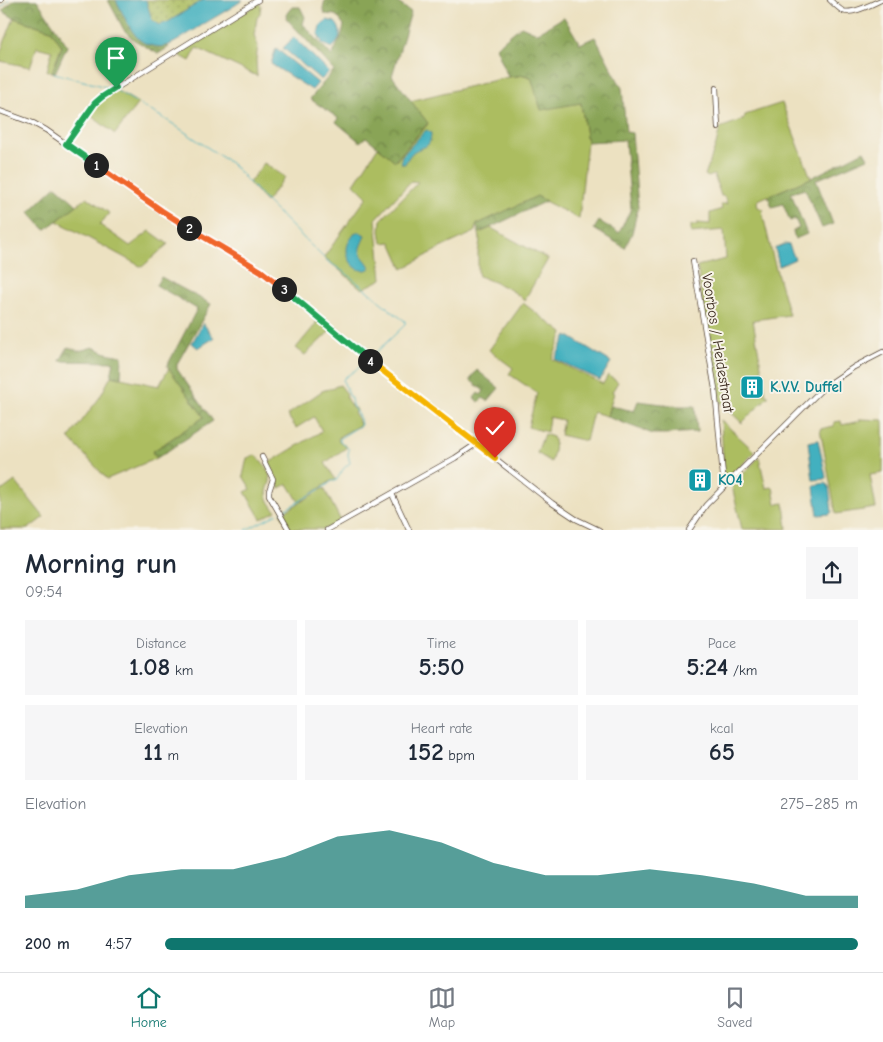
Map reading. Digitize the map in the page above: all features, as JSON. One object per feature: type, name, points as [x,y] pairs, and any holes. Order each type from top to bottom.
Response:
[{"type":"street","points":[[66,144],[95,103],[102,97],[258,0]]},
{"type":"street","points":[[830,0],[843,11],[850,12],[881,0]]},
{"type":"street","points":[[716,88],[718,128]]},
{"type":"street","points":[[0,111],[33,123],[46,130],[162,211],[261,271],[371,362],[552,504],[588,527],[599,530]]},
{"type":"street","name":"Voorbos / Heidestraat","points":[[693,261],[715,389],[724,487]]},
{"type":"street","points":[[689,530],[706,505],[823,388],[854,366],[883,352]]},
{"type":"street","points":[[327,530],[476,444]]},
{"type":"street","points":[[262,457],[273,479],[269,491],[270,495],[289,530]]},
{"type":"street","points":[[392,494],[409,530]]},
{"type":"green space","points":[[14,0],[37,0],[65,42],[67,46],[55,73],[52,72],[62,46],[51,30],[14,18],[2,11]]},
{"type":"green space","points":[[108,0],[116,0],[131,28],[146,44],[160,47],[167,45],[169,47],[158,54],[133,39],[124,30]]},
{"type":"green space","points":[[146,0],[204,0],[168,22],[159,25],[152,20]]},
{"type":"green space","points":[[325,0],[394,0],[411,12],[392,76],[428,123],[395,161],[366,137],[360,142],[336,122],[338,118],[310,99],[334,70],[286,18],[287,13],[292,7],[300,7],[305,17],[303,24],[332,56],[344,25],[336,15],[325,14],[323,8]]},
{"type":"green space","points":[[259,3],[261,5],[260,13],[257,18],[254,35],[258,46],[256,60],[257,76],[197,48],[190,61],[177,54]]},
{"type":"green space","points":[[564,17],[580,44],[595,37],[622,88],[626,132],[632,133],[638,208],[632,233],[625,248],[594,229],[599,221],[619,233],[631,209],[625,140],[587,142],[581,103],[541,110],[531,77],[525,75],[508,77],[496,47],[521,26],[537,33]]},
{"type":"green space","points":[[14,18],[51,30],[62,46],[52,72],[47,71],[52,51],[37,47],[30,67],[0,61],[0,53]]},
{"type":"green space","points":[[525,75],[581,103],[587,142],[579,219],[537,197],[476,225],[475,232],[440,248],[403,269],[391,242],[382,243],[381,220],[418,182],[411,181],[376,219],[382,279],[362,289],[324,257],[367,197],[354,184],[378,147],[396,161],[428,124],[410,101],[508,77]]},
{"type":"green space","points":[[116,90],[138,103],[115,134],[90,115],[101,100]]},
{"type":"green space","points":[[782,103],[811,178],[758,200],[758,207],[764,210],[762,211],[773,258],[789,315],[753,320],[766,395],[769,396],[742,423],[717,399],[697,266],[726,259],[724,230],[691,233],[691,225],[697,225],[697,223],[710,224],[710,213],[722,209],[721,204],[727,204],[724,196],[721,196],[714,175],[708,177],[705,175],[720,128],[744,119],[745,115]]},
{"type":"green space","points":[[864,151],[868,158],[816,180],[833,224],[822,228],[805,189],[791,193],[807,234],[795,239],[793,231],[799,228],[795,219],[790,221],[783,204],[772,207],[768,196],[811,178]]},
{"type":"green space","points":[[264,163],[285,177],[266,202],[249,183]]},
{"type":"green space","points":[[56,186],[77,205],[45,230],[29,212]]},
{"type":"green space","points":[[537,196],[546,201],[479,233],[476,225]]},
{"type":"green space","points":[[87,197],[109,213],[100,225],[130,246],[150,231],[168,244],[142,267],[57,221]]},
{"type":"green space","points":[[491,228],[548,259],[524,301],[509,289],[479,276],[479,233]]},
{"type":"green space","points":[[161,277],[211,304],[177,364],[177,369],[213,421],[157,458],[152,452],[204,417],[167,366],[197,309],[156,285]]},
{"type":"green space","points":[[523,303],[563,333],[552,359],[603,384],[608,375],[618,382],[612,392],[614,393],[607,416],[593,412],[586,441],[560,435],[563,420],[549,417],[547,432],[528,427],[537,393],[509,374],[513,368],[489,350]]},
{"type":"green space","points":[[318,321],[330,331],[305,355],[296,348]]},
{"type":"green space","points":[[68,347],[79,351],[93,347],[106,353],[122,356],[121,378],[111,376],[114,362],[60,361]]},
{"type":"green space","points":[[169,368],[204,417],[152,452],[157,458],[107,479],[69,438],[100,397],[111,376],[159,386]]},
{"type":"green space","points":[[477,370],[499,388],[488,401],[483,398],[479,402],[474,398],[478,393],[481,395],[484,391],[470,380]]},
{"type":"green space","points":[[340,385],[347,394],[346,398],[353,409],[357,410],[354,412],[360,425],[340,436],[338,440],[347,447],[325,463],[336,480],[331,481],[299,502],[288,484],[280,488],[267,464],[322,431],[314,417],[296,428],[287,415],[322,391]]},
{"type":"green space","points":[[638,401],[695,406],[697,432],[653,434],[607,417],[611,406],[634,411]]},
{"type":"green space","points":[[860,419],[883,420],[883,473],[870,475],[876,508],[836,514],[820,429],[834,426],[834,422],[841,421],[842,425],[860,421]]},
{"type":"green space","points":[[721,420],[755,452],[727,480],[724,479]]},
{"type":"green space","points":[[544,434],[553,437],[554,440],[551,462],[537,453]]},
{"type":"green space","points":[[255,455],[268,471],[270,482],[267,496],[276,511],[261,519],[245,492],[251,489],[243,476],[247,458]]},
{"type":"green space","points":[[759,457],[766,488],[773,487],[776,504],[784,503],[787,529],[742,529],[732,486]]},
{"type":"green space","points":[[15,481],[44,517],[28,529],[0,529],[0,492]]},
{"type":"green space","points":[[324,488],[341,521],[325,529],[290,529],[281,514]]},
{"type":"water","points":[[116,0],[146,0],[152,20],[159,25],[168,22],[203,0],[243,0],[177,41],[159,47],[145,43],[136,36]]},
{"type":"water","points":[[327,20],[335,22],[340,32],[339,39],[332,48],[323,44],[318,34],[320,26]]},
{"type":"water","points":[[294,37],[329,72],[321,80],[283,48]]},
{"type":"water","points":[[276,48],[318,83],[312,90],[271,64]]},
{"type":"water","points":[[427,130],[431,133],[429,143],[412,153],[405,164],[402,164],[402,156]]},
{"type":"water","points":[[356,232],[365,235],[360,251],[370,268],[366,270],[358,269],[354,266],[347,254],[350,240]]},
{"type":"water","points":[[785,244],[789,245],[795,259],[779,266],[775,248]]},
{"type":"water","points":[[203,323],[214,338],[198,348],[192,343]]},
{"type":"water","points":[[567,335],[611,362],[600,380],[555,359]]},
{"type":"water","points":[[818,440],[826,477],[825,479],[813,480],[808,442]]},
{"type":"water","points":[[826,483],[829,487],[832,512],[830,514],[818,515],[814,487],[815,485]]},
{"type":"waterway","points":[[0,9],[9,0]]},
{"type":"waterway","points":[[54,73],[113,89]]},
{"type":"waterway","points":[[117,91],[170,122],[232,164],[266,201],[326,260],[347,274],[405,321],[405,325],[371,357]]},
{"type":"waterway","points":[[281,512],[332,481],[336,481],[344,468],[350,463],[349,449],[340,441],[340,438],[361,425],[343,381],[344,378],[367,362]]},
{"type":"waterway","points":[[246,530],[277,514]]},
{"type":"place","name":"K.V.V. Duffel","points":[[752,387]]},
{"type":"place","name":"KO4","points":[[700,480]]},
{"type":"route","points":[[116,88],[95,103],[66,144],[162,211],[261,271],[371,362],[495,458]]}]
